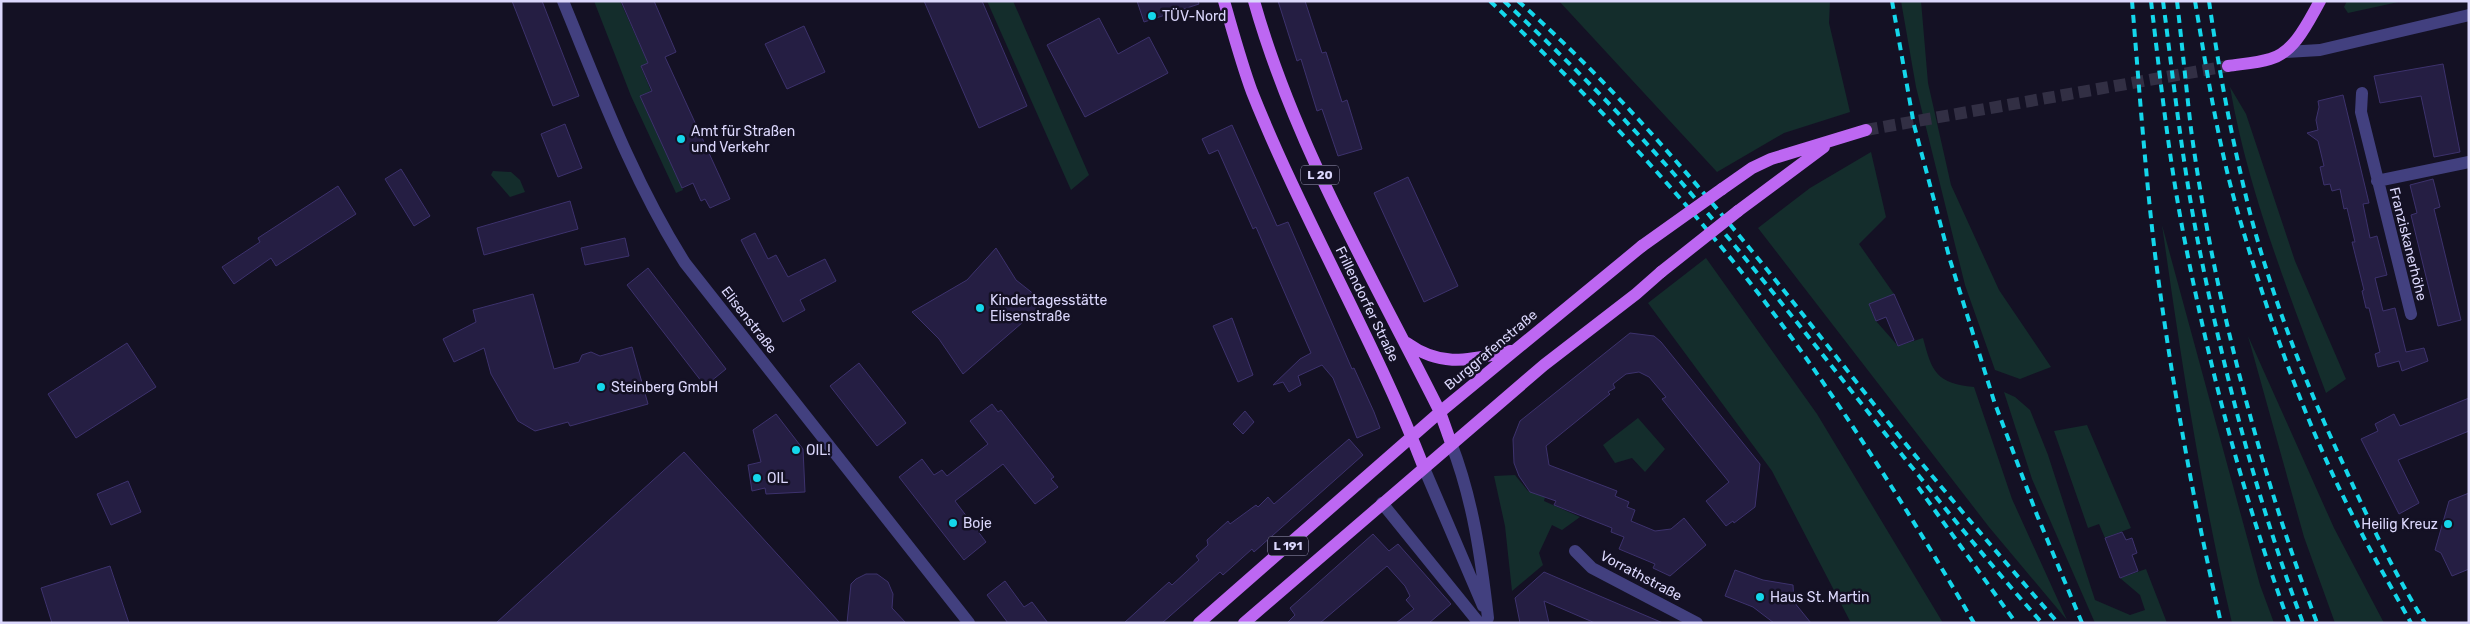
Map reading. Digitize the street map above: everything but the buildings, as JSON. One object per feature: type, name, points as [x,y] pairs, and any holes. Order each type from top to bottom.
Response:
[{"type":"main road","name":"Frillendorfer Straße","points":[[1224,1],[1251,89],[1412,436],[1424,468]]},
{"type":"main road","name":"Frillendorfer Straße","points":[[1254,1],[1289,104],[1308,148],[1363,262],[1440,412],[1451,443]]},
{"type":"main road","points":[[2228,66],[2271,59],[2285,52],[2296,40],[2320,1]]},
{"type":"main road","name":"Burggrafenstraße","points":[[1199,623],[1440,412],[1642,246],[1752,168],[1771,159],[1866,130]]},
{"type":"main road","name":"Burggrafenstraße","points":[[1244,623],[1451,443],[1544,365],[1636,294],[1738,211],[1830,142]]},
{"type":"main road","points":[[1404,342],[1424,354],[1448,361],[1465,361],[1514,350]]},
{"type":"street","name":"Elisenstraße","points":[[562,1],[632,168],[685,263],[969,623]]},
{"type":"street","points":[[2285,52],[2320,50],[2469,15]]},
{"type":"street","name":"Franziskanerhöhe","points":[[2362,93],[2361,112],[2410,314]]},
{"type":"street","name":"Franziskanerhöhe","points":[[2377,181],[2469,162]]},
{"type":"street","name":"Frillendorfer Straße","points":[[1451,443],[1466,482],[1481,550],[1486,621]]},
{"type":"street","name":"Frillendorfer Straße","points":[[1424,468],[1486,621]]},
{"type":"street","points":[[1382,503],[1486,621]]},
{"type":"street","name":"Vorrathstraße","points":[[1575,551],[1592,568],[1697,623]]},
{"type":"green space","points":[[594,1],[620,1],[648,63],[641,67],[651,91],[640,96],[683,190],[676,193],[631,96]]},
{"type":"green space","points":[[987,1],[1013,1],[1089,175],[1071,190]]},
{"type":"green space","points":[[1559,1],[1830,1],[1829,23],[1850,112],[1784,133],[1717,172]]},
{"type":"green space","points":[[1901,1],[1921,1],[1928,83],[1951,185],[1999,290],[2051,367],[2020,379],[1995,370],[1965,285],[1916,87]]},
{"type":"green space","points":[[2347,1],[2403,1],[2348,13],[2344,7]]},
{"type":"green space","points":[[2230,87],[2246,114],[2295,261],[2346,379],[2326,393],[2284,280],[2259,204],[2247,165]]},
{"type":"green space","points":[[1871,152],[1886,217],[1859,244],[1894,294],[1869,305],[1876,321],[1898,346],[1923,338],[1929,359],[1938,374],[1951,382],[1974,387],[2012,499],[2067,620],[1989,527],[1758,228],[1810,188]]},
{"type":"green space","points":[[493,171],[511,172],[520,180],[525,192],[510,197],[491,175]]},
{"type":"green space","points":[[2162,225],[2260,585],[2274,623],[2232,623],[2192,425]]},
{"type":"green space","points":[[1706,258],[1817,414],[1943,623],[1851,623],[1772,471],[1648,303]]},
{"type":"green space","points":[[2248,336],[2334,528],[2384,623],[2335,623],[2304,537]]},
{"type":"green space","points":[[2004,392],[2015,397],[2030,410],[2048,455],[2095,600],[2130,615],[2145,610],[2140,595],[2120,578],[2146,569],[2167,623],[2095,623],[2032,479]]},
{"type":"green space","points":[[1638,418],[1665,449],[1645,472],[1632,458],[1615,463],[1603,445]]},
{"type":"green space","points":[[2087,425],[2131,528],[2105,538],[2099,524],[2088,528],[2054,431]]},
{"type":"green space","points":[[1515,475],[1528,491],[1545,497],[1544,501],[1580,517],[1562,530],[1552,525],[1539,553],[1543,565],[1512,591],[1505,526],[1494,476]]},
{"type":"tunnel","points":[[1866,130],[2228,66]]},
{"type":"railway","points":[[1490,1],[1571,81],[1650,164],[1760,295],[1818,375],[1865,445],[1974,623]]},
{"type":"railway","points":[[1504,1],[1611,106],[1686,188],[1752,267],[1957,523],[2042,623]]},
{"type":"railway","points":[[1518,1],[1570,49],[1668,152],[1760,260],[1912,452],[2058,623]]},
{"type":"railway","points":[[1892,1],[1914,125],[1950,260],[1994,401],[2037,515],[2082,623]]},
{"type":"railway","points":[[2132,1],[2148,191],[2161,300],[2201,531],[2221,623]]},
{"type":"railway","points":[[2151,1],[2162,95],[2181,221],[2207,346],[2244,486],[2289,623]]},
{"type":"railway","points":[[2163,1],[2189,190],[2220,346],[2257,486],[2303,623]]},
{"type":"railway","points":[[2177,1],[2200,191],[2225,316],[2257,442],[2317,623]]},
{"type":"railway","points":[[2195,1],[2214,108],[2231,187],[2275,330],[2304,408],[2337,483],[2368,546],[2411,623]]},
{"type":"railway","points":[[2209,1],[2226,105],[2243,183],[2258,242],[2279,308],[2317,405],[2354,488],[2393,566],[2425,623]]},
{"type":"railway","points":[[1918,487],[2016,623]]},
{"type":"place","name":"TÜV-Nord","points":[[1152,16]]},
{"type":"place","name":"Amt für Straßen und Verkehr","points":[[681,139]]},
{"type":"place","name":"Kindertagesstätte Elisenstraße","points":[[980,308]]},
{"type":"place","name":"Steinberg GmbH","points":[[601,387]]},
{"type":"place","name":"OIL!","points":[[796,450]]},
{"type":"place","name":"OIL","points":[[757,478]]},
{"type":"place","name":"Boje","points":[[953,523]]},
{"type":"place","name":"Heilig Kreuz","points":[[2448,524]]},
{"type":"place","name":"Haus St. Martin","points":[[1760,597]]}]
